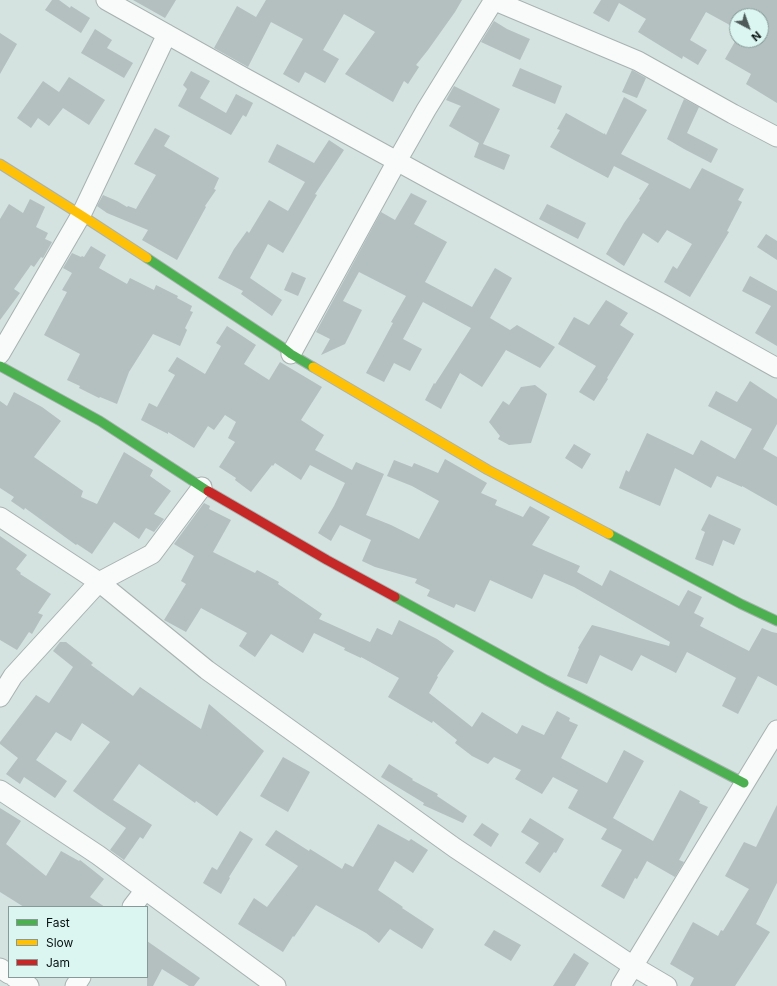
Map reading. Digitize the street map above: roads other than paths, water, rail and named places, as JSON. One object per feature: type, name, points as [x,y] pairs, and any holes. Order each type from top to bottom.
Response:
[{"type":"street","points":[[106,0],[397,161],[666,306],[777,368]]},
{"type":"street","points":[[291,354],[426,110],[494,0],[638,61],[777,137]]},
{"type":"street","points":[[0,354],[81,215],[166,34]]},
{"type":"street","points":[[0,164],[81,215],[291,354],[488,470],[777,622]]},
{"type":"street","points":[[0,366],[100,421],[202,487],[327,560],[546,680],[744,783]]},
{"type":"street","points":[[0,697],[7,672],[99,582],[152,554],[202,487]]},
{"type":"street","points":[[0,517],[99,582],[214,675],[455,848],[633,966],[667,986]]},
{"type":"street","points":[[621,986],[777,730]]},
{"type":"street","points":[[0,790],[98,855],[276,986]]},
{"type":"street","points":[[133,906],[145,890]]},
{"type":"street","points":[[16,978],[29,986]]}]
